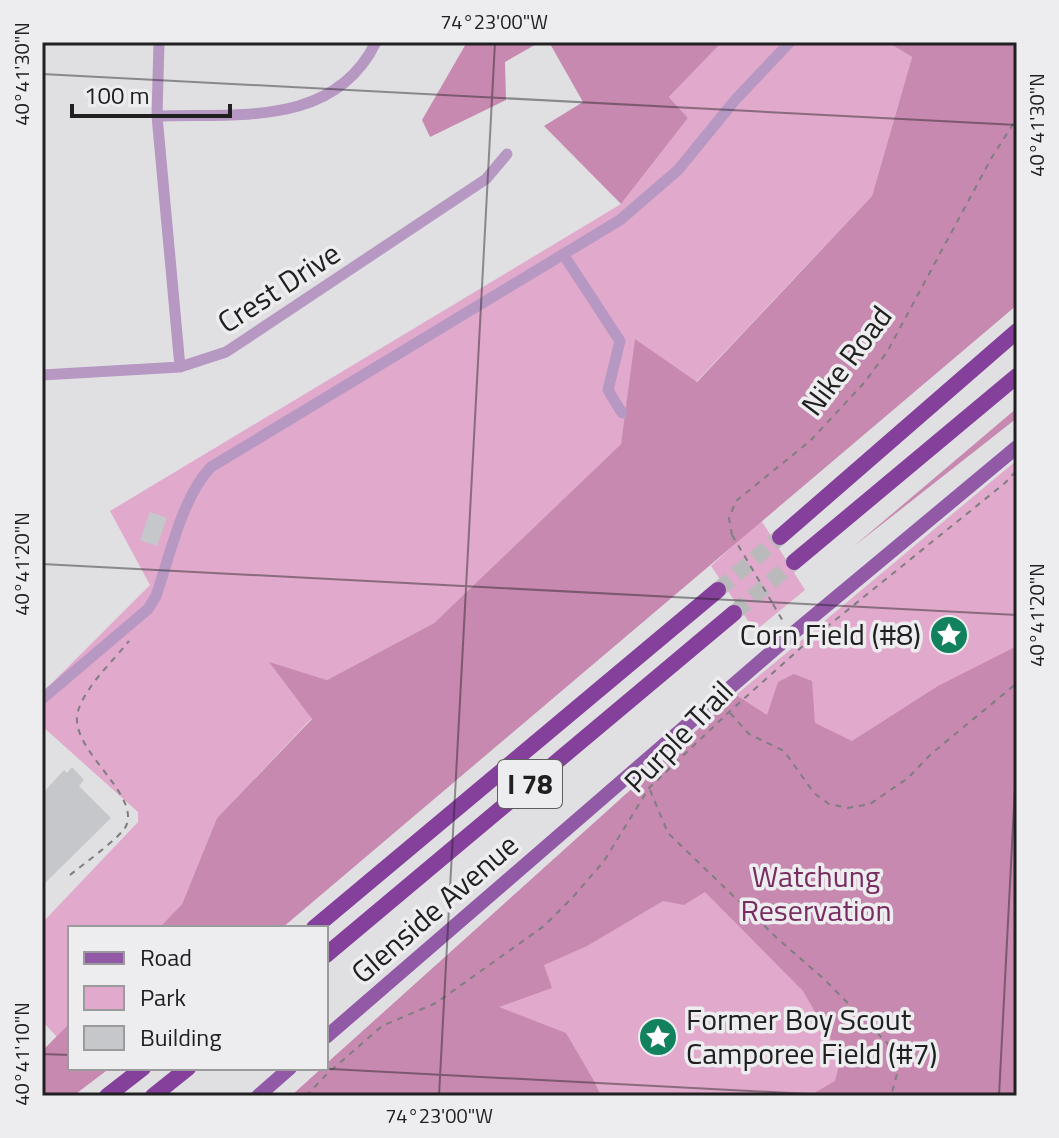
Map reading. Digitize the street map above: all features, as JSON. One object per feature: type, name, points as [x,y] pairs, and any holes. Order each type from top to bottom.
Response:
[{"type":"highway","points":[[780,537],[1017,331]]},
{"type":"highway","points":[[794,562],[1017,376]]},
{"type":"highway","name":"I 78","points":[[316,926],[718,590]]},
{"type":"highway","name":"I 78","points":[[328,953],[734,613]]},
{"type":"highway","points":[[107,1096],[140,1070]]},
{"type":"highway","points":[[153,1096],[186,1070]]},
{"type":"main road","name":"Glenside Avenue","points":[[328,1035],[791,635],[1017,447]]},
{"type":"main road","points":[[258,1096],[288,1070]]},
{"type":"street","points":[[159,42],[157,116],[180,367]]},
{"type":"street","points":[[157,116],[281,111],[305,105],[329,95],[349,79],[366,60],[376,42]]},
{"type":"street","points":[[42,699],[148,609],[156,596],[198,480],[211,467],[620,220],[678,170],[736,99],[790,42]]},
{"type":"street","name":"Crest Drive","points":[[42,375],[180,367],[226,352],[486,179],[507,154]]},
{"type":"street","points":[[563,254],[620,341],[608,390],[622,413]]},
{"type":"path","name":"Nike Road","points":[[791,635],[732,535],[729,518],[736,501],[810,441],[855,393],[887,352],[992,157],[1017,118]]},
{"type":"path","name":"Purple Trail","points":[[306,1096],[382,1026],[436,1003],[544,926],[604,861],[649,788],[803,646],[1005,483],[1017,470]]},
{"type":"path","points":[[70,875],[125,828],[128,815],[122,800],[77,731],[77,714],[83,700],[130,639]]},
{"type":"path","points":[[729,712],[749,734],[784,751],[814,793],[829,804],[848,808],[870,804],[908,778],[931,754],[1017,683]]},
{"type":"path","points":[[649,788],[668,833],[825,980],[890,1046],[898,1070],[891,1096]]},
{"type":"green space","points":[[467,42],[540,42],[505,62],[506,100],[430,137],[422,120]]},
{"type":"green space","points":[[549,42],[722,42],[669,97],[688,118],[621,204],[544,126],[583,102]]},
{"type":"green space","points":[[722,42],[887,42],[912,57],[872,196],[696,382],[636,340],[621,444],[434,623],[327,680],[270,663],[312,718],[217,818],[182,904],[161,926],[68,926],[68,1025],[57,1037],[42,1021],[42,923],[138,822],[138,812],[42,726],[42,693],[150,585],[110,511],[621,204],[688,118],[669,97]]},
{"type":"green space","points":[[887,42],[1017,42],[1017,305],[284,926],[161,926],[182,904],[217,818],[312,719],[269,662],[327,680],[434,623],[621,444],[635,339],[697,382],[872,196],[912,57]]},
{"type":"green space","points":[[1017,408],[1017,418],[853,547]]},
{"type":"green space","name":"Watchung Reservation","points":[[1017,460],[1017,1096],[291,1096],[320,1070],[328,1070],[328,1062],[736,695]]},
{"type":"green space","points":[[761,520],[805,590],[755,631],[711,566]]},
{"type":"green space","name":"Watchung Reservation","points":[[1017,646],[1017,1096],[809,1096],[835,1081],[841,1057],[803,991],[705,892],[684,905],[663,901],[587,946],[544,965],[552,988],[499,1007],[566,1033],[601,1096],[291,1096],[320,1070],[328,1070],[328,1062],[736,695],[767,715],[778,682],[794,674],[812,681],[815,723],[852,741],[938,686]]},
{"type":"green space","points":[[68,1025],[68,1070],[107,1070],[73,1096],[42,1096],[42,1051]]},
{"type":"building","points":[[150,512],[167,518],[157,546],[140,540]]},
{"type":"building","points":[[72,767],[84,780],[79,786],[111,818],[42,886],[42,794],[64,770],[67,773]]},
{"type":"tunnel","points":[[718,590],[780,537]]},
{"type":"tunnel","points":[[734,613],[794,562]]},
{"type":"place","name":"Corn Field (#8)","points":[[949,635]]},
{"type":"place","name":"Former Boy Scout Camporee Field (#7)","points":[[658,1037]]}]
